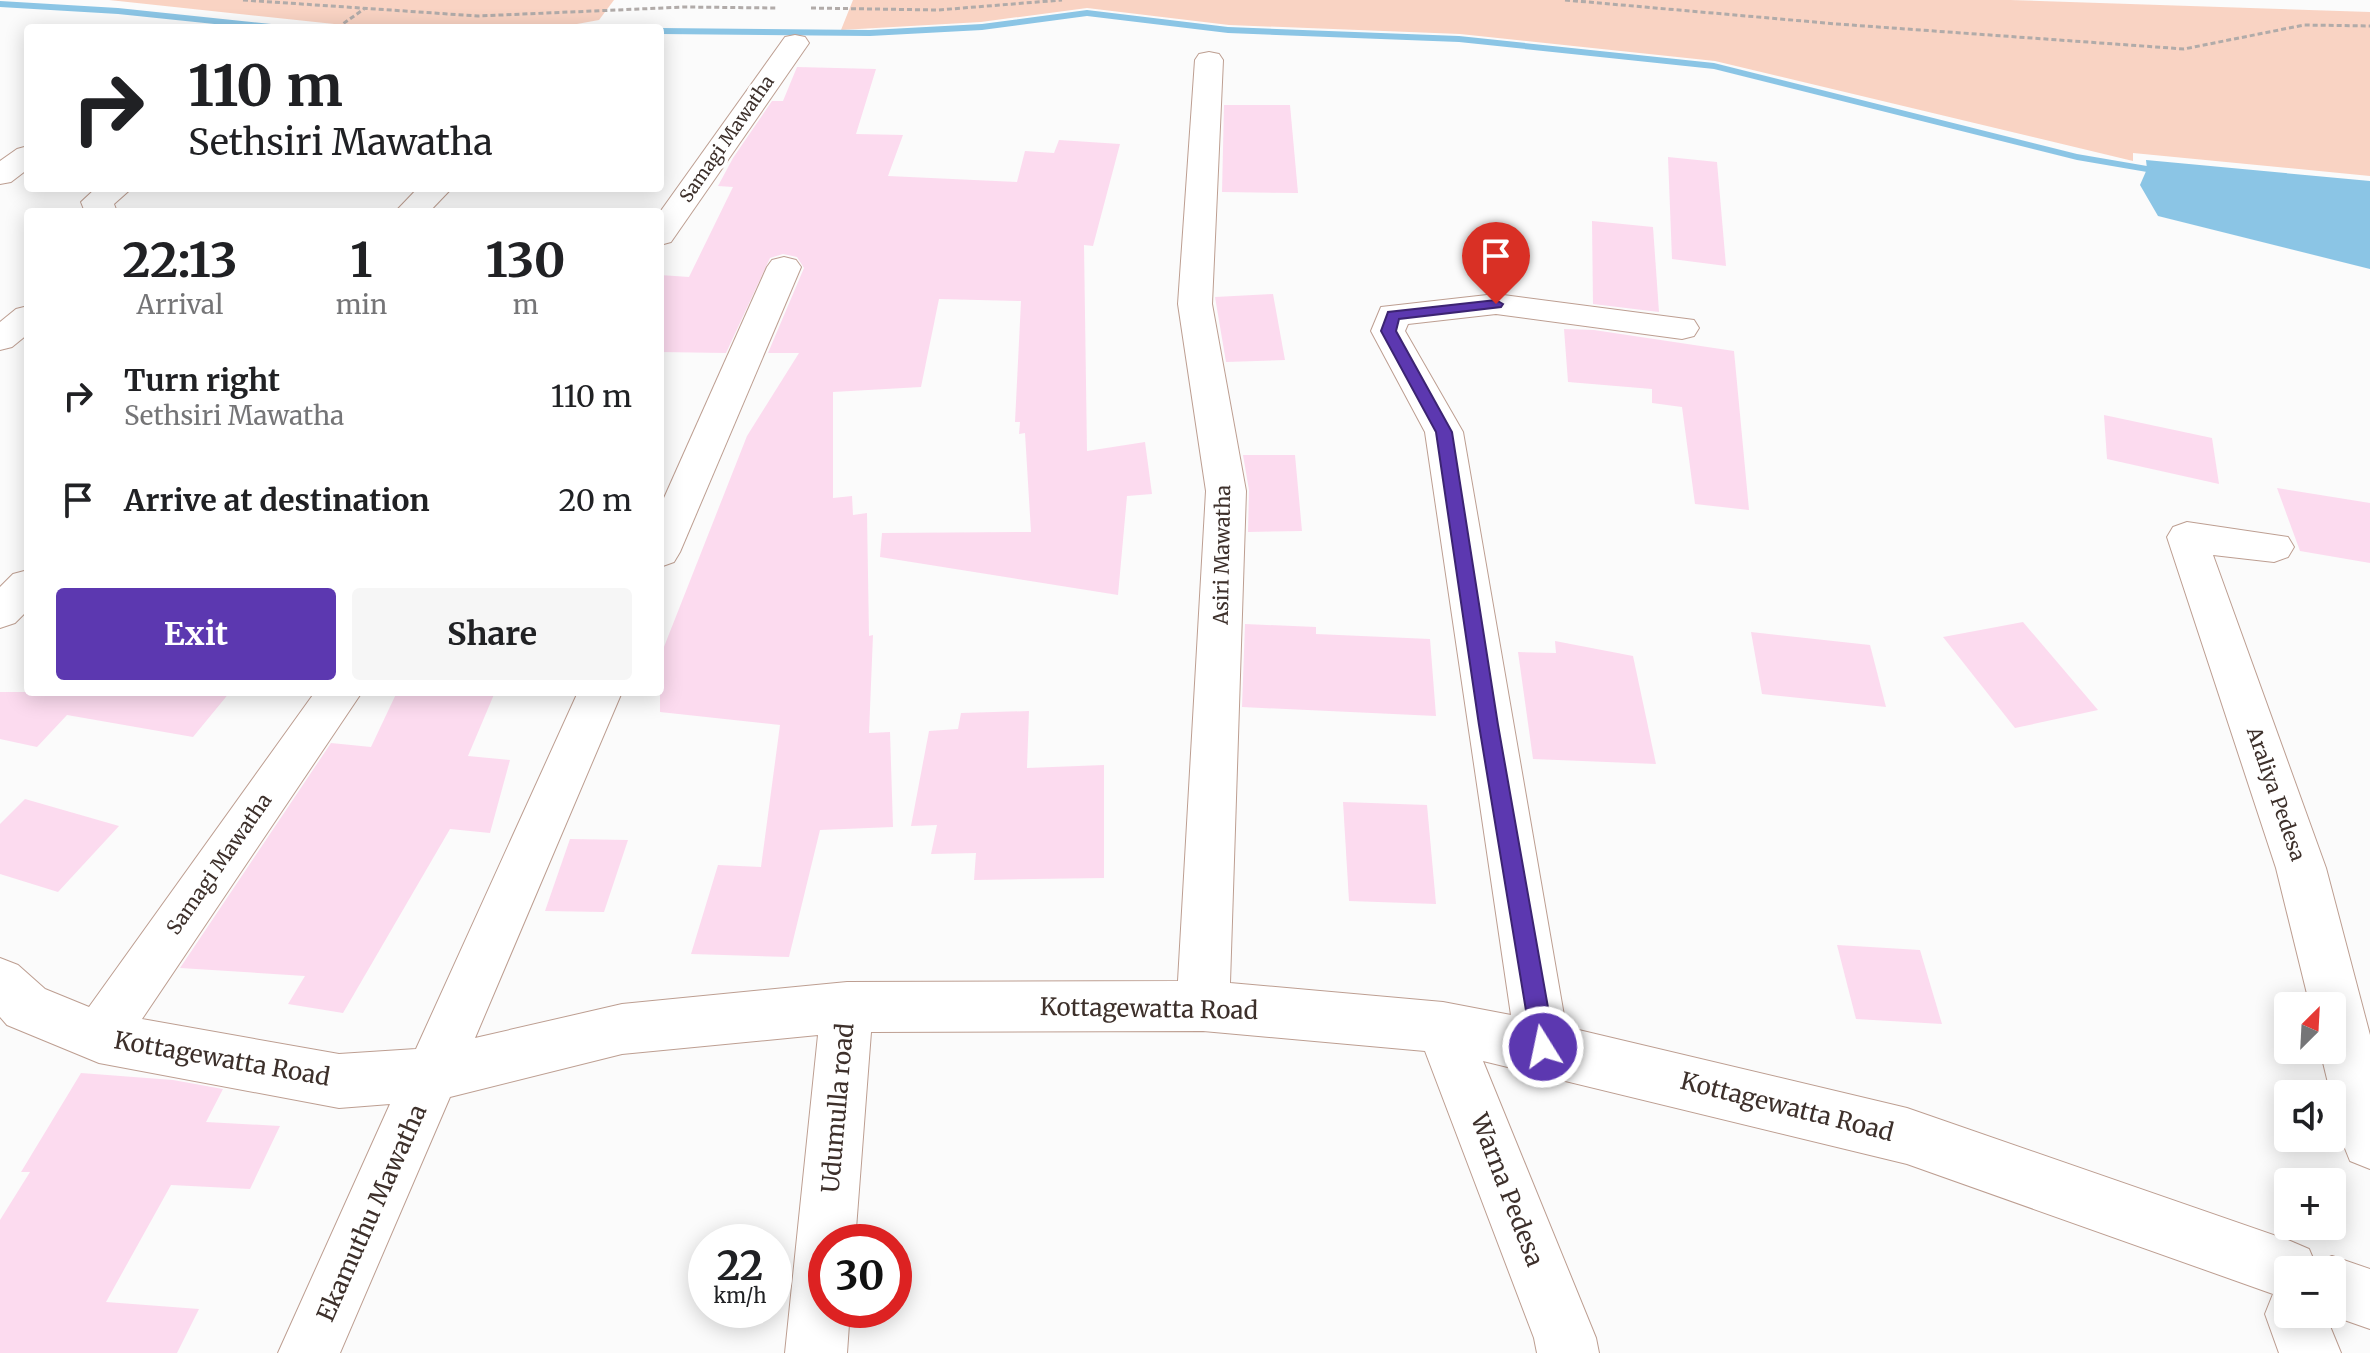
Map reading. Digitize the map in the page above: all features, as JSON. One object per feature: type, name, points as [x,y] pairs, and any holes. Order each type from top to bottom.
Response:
[{"type":"street","name":"Samagi Mawatha","points":[[664,229],[795,43]]},
{"type":"street","name":"Asiri Mawatha","points":[[1203,1006],[1226,491],[1195,304],[1209,60]]},
{"type":"street","points":[[0,175],[24,158]]},
{"type":"street","points":[[99,208],[97,202],[111,192]]},
{"type":"street","points":[[415,208],[432,192]]},
{"type":"street","points":[[664,543],[784,267]]},
{"type":"street","points":[[1543,1047],[1444,432],[1388,331],[1393,315],[1496,304],[1682,328]]},
{"type":"street","points":[[0,339],[24,320]]},
{"type":"street","name":"Araliya Pedesa","points":[[2274,547],[2187,537],[2301,868],[2370,1141]]},
{"type":"street","points":[[0,612],[24,589]]},
{"type":"street","name":"Samagi Mawatha","points":[[99,1037],[337,696]]},
{"type":"street","name":"Ekamuthu Mawatha","points":[[309,1353],[598,696]]},
{"type":"street","name":"Kottagewatta Road","points":[[0,982],[26,1007],[99,1037],[339,1081],[434,1074],[622,1029],[847,1007],[1203,1006],[1443,1027],[1543,1047],[1907,1136],[2274,1281]]},
{"type":"street","name":"Udumulla road","points":[[816,1353],[847,1007]]},
{"type":"street","name":"Warna Pedesa","points":[[1443,1027],[1565,1338],[1568,1353]]},
{"type":"street","points":[[2346,1291],[2370,1299]]},
{"type":"street","points":[[2301,1328],[2310,1353]]},
{"type":"path","points":[[243,0],[478,16],[685,7],[780,8]]},
{"type":"path","points":[[811,8],[938,10],[1062,0]]},
{"type":"path","points":[[1565,0],[1837,24],[2184,49],[2304,25],[2370,26]]},
{"type":"path","points":[[343,24],[365,9]]},
{"type":"shaded area","points":[[109,0],[614,0],[599,20],[577,24],[334,24]]},
{"type":"shaded area","points":[[853,0],[2010,0],[2370,12],[2370,176],[2133,153],[2133,161],[1715,61],[1460,34],[1229,25],[1087,8],[981,22],[841,30]]},
{"type":"water","points":[[2146,160],[2370,181],[2370,269],[2158,216],[2140,185],[2147,169]]},
{"type":"building","points":[[797,67],[876,69],[856,134],[903,135],[888,176],[1017,182],[1025,151],[1054,153],[1059,140],[1120,144],[1093,246],[1084,245],[1087,451],[1145,442],[1152,494],[1127,496],[1118,595],[880,557],[882,533],[1031,532],[1025,433],[1019,434],[1020,422],[1015,422],[1021,301],[939,299],[921,387],[833,392],[833,498],[852,496],[853,515],[867,513],[869,636],[873,635],[869,733],[890,732],[893,827],[820,830],[789,957],[691,954],[718,865],[761,867],[780,725],[660,712],[660,696],[664,696],[664,647],[747,436],[799,353],[768,353],[804,268],[797,257],[783,254],[770,258],[726,353],[664,352],[664,275],[689,277],[733,187],[718,186],[772,101],[783,101]]},
{"type":"building","points":[[1224,105],[1290,105],[1298,193],[1222,192]]},
{"type":"building","points":[[1668,157],[1717,162],[1726,266],[1672,259]]},
{"type":"building","points":[[1592,221],[1653,227],[1659,312],[1593,304]]},
{"type":"building","points":[[1273,294],[1285,360],[1226,362],[1215,297]]},
{"type":"building","points":[[1564,329],[1594,330],[1734,351],[1749,510],[1695,504],[1682,407],[1652,403],[1652,389],[1568,382]]},
{"type":"building","points":[[2104,415],[2212,438],[2219,484],[2107,459]]},
{"type":"building","points":[[1243,455],[1295,455],[1302,531],[1248,532],[1249,490]]},
{"type":"building","points":[[2277,488],[2370,503],[2370,563],[2300,551]]},
{"type":"building","points":[[2023,622],[2098,710],[2015,728],[1943,637]]},
{"type":"building","points":[[1245,624],[1316,627],[1316,634],[1430,639],[1436,716],[1242,707]]},
{"type":"building","points":[[1751,632],[1870,645],[1886,707],[1762,694]]},
{"type":"building","points":[[1555,641],[1633,656],[1656,764],[1533,759],[1518,652],[1556,653]]},
{"type":"building","points":[[0,692],[24,692],[24,696],[227,696],[193,737],[67,715],[37,747],[0,739]]},
{"type":"building","points":[[395,696],[493,696],[468,756],[510,760],[490,833],[450,829],[343,1013],[288,1004],[305,976],[180,968],[331,743],[371,747]]},
{"type":"building","points":[[1029,711],[1027,768],[1104,765],[1104,878],[974,880],[976,853],[931,854],[937,825],[911,826],[929,731],[958,729],[961,713]]},
{"type":"building","points":[[25,799],[119,826],[58,892],[0,874],[0,824]]},
{"type":"building","points":[[1343,802],[1427,805],[1436,904],[1349,901]]},
{"type":"building","points":[[570,839],[628,840],[604,912],[545,911]]},
{"type":"building","points":[[1837,945],[1920,950],[1942,1024],[1856,1019]]},
{"type":"building","points":[[81,1073],[173,1080],[223,1089],[206,1122],[280,1126],[250,1189],[171,1185],[106,1302],[199,1309],[177,1353],[0,1353],[0,1220],[30,1172],[21,1172]]},
{"type":"waterway","points":[[0,4],[118,11],[243,24]]},
{"type":"waterway","points":[[664,31],[870,33],[982,27],[1087,13],[1228,30],[1459,39],[1714,66],[2077,157],[2147,169]]},
{"type":"route","points":[[1496,304],[1393,315],[1388,331],[1444,432],[1543,1047]]}]
